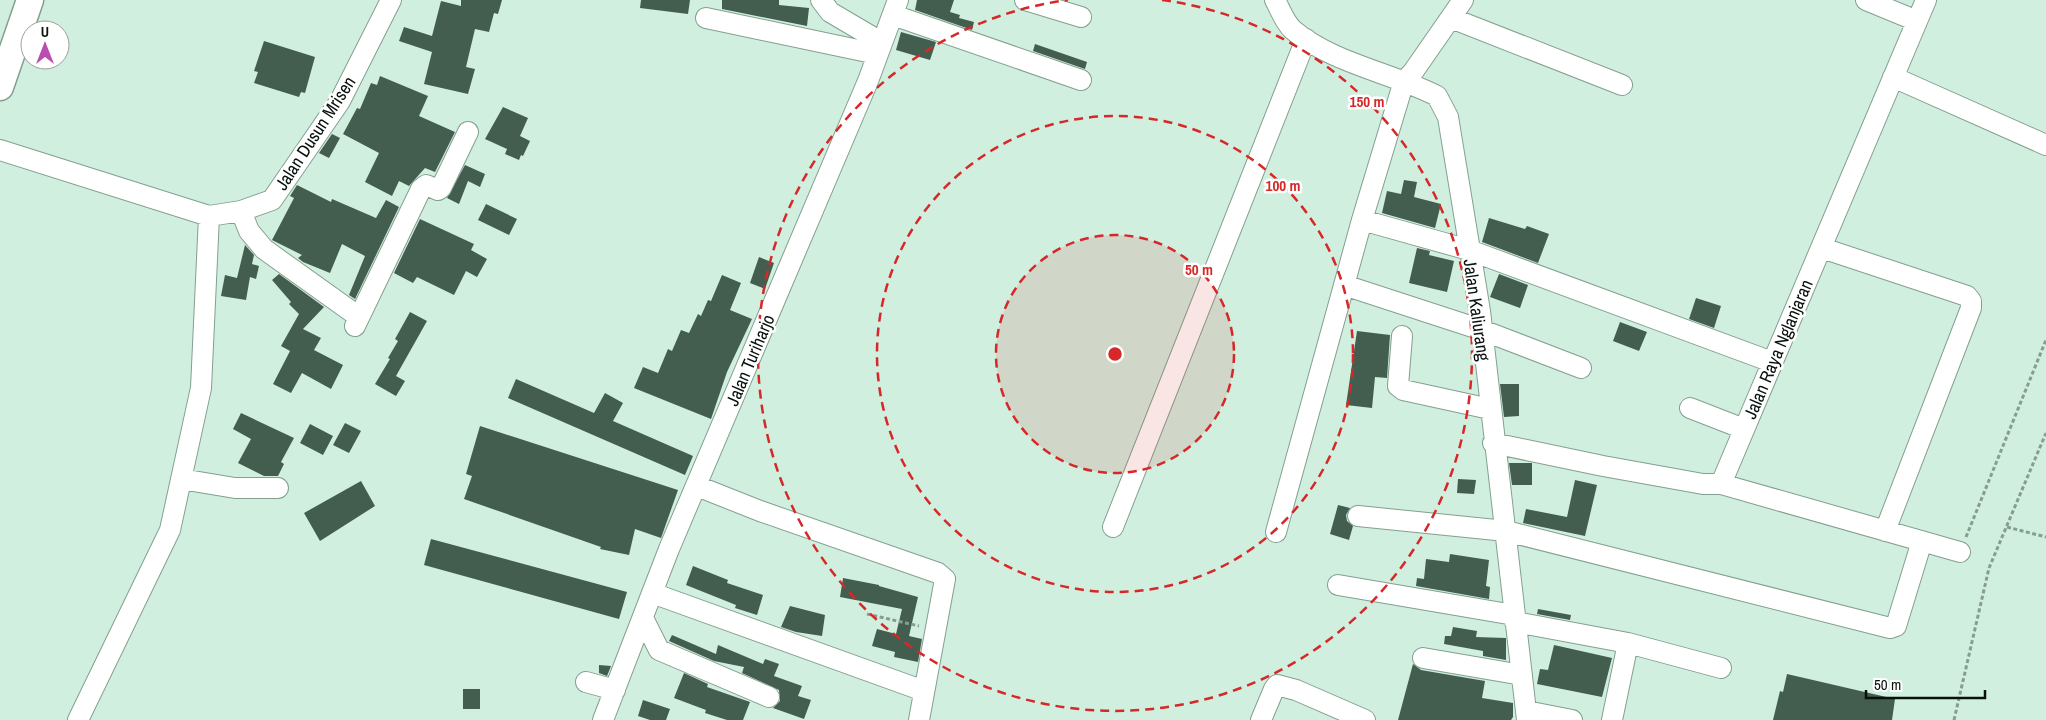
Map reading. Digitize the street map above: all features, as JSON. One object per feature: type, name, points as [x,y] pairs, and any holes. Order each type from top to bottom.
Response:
[{"type":"main road","points":[[0,87],[30,0]]},
{"type":"street","name":"Jalan Dusun Mrisen","points":[[0,150],[209,216],[241,211],[272,200],[340,101],[391,0]]},
{"type":"street","points":[[821,0],[830,12],[879,48]]},
{"type":"street","points":[[1025,0],[1081,17]]},
{"type":"street","name":"Jalan Kaliurang","points":[[1275,0],[1292,29],[1306,39],[1346,60],[1404,81],[1437,96],[1446,112],[1482,330],[1493,443],[1506,531],[1526,715]]},
{"type":"street","points":[[1276,532],[1362,220],[1404,81],[1413,72],[1463,0]]},
{"type":"street","points":[[1866,0],[1917,21]]},
{"type":"street","name":"Jalan Raya Nglanjaran","points":[[1721,484],[1926,0]]},
{"type":"street","points":[[895,7],[1081,80]]},
{"type":"street","name":"Jalan Turiharjo","points":[[603,720],[652,593],[868,81],[895,7]]},
{"type":"street","points":[[706,18],[879,48]]},
{"type":"street","points":[[1451,18],[1622,85]]},
{"type":"street","points":[[1113,527],[1306,39]]},
{"type":"street","points":[[1893,77],[2046,145]]},
{"type":"street","points":[[241,211],[249,231],[264,248],[357,321],[421,189],[426,185],[438,190],[441,188],[468,132]]},
{"type":"street","points":[[78,720],[170,530],[190,481],[201,388],[209,216]]},
{"type":"street","points":[[1362,220],[1469,250],[1772,362]]},
{"type":"street","points":[[1822,248],[1966,296],[1971,301],[1971,308],[1885,531]]},
{"type":"street","points":[[1344,285],[1482,330],[1581,368]]},
{"type":"street","points":[[1402,336],[1398,386],[1403,390],[1490,409]]},
{"type":"street","points":[[1690,408],[1744,429]]},
{"type":"street","points":[[1493,443],[1703,484],[1721,484],[1960,552]]},
{"type":"street","points":[[190,481],[235,488],[278,488]]},
{"type":"street","points":[[697,486],[760,512],[938,573],[946,581],[919,720]]},
{"type":"street","points":[[1358,516],[1506,531],[1890,628],[1896,626],[1922,541]]},
{"type":"street","points":[[1338,586],[1515,619],[1628,643],[1721,668]]},
{"type":"street","points":[[652,593],[924,691]]},
{"type":"street","points":[[642,618],[659,650],[769,697]]},
{"type":"street","points":[[1612,720],[1628,643]]},
{"type":"street","points":[[1423,658],[1522,675]]},
{"type":"street","points":[[586,682],[615,690]]},
{"type":"street","points":[[1261,720],[1274,689],[1278,685],[1296,690],[1366,720]]},
{"type":"street","points":[[1526,715],[1572,720]]},
{"type":"path","points":[[1960,552],[2046,340]]},
{"type":"path","points":[[1954,720],[1989,568],[2008,527],[2046,433]]},
{"type":"path","points":[[2008,527],[2046,537]]},
{"type":"path","points":[[867,614],[937,630]]},
{"type":"building","points":[[461,0],[502,0],[498,14],[494,13],[489,32],[475,29],[466,67],[475,69],[468,94],[424,84],[432,52],[399,41],[404,27],[432,36],[441,1],[461,6]]},
{"type":"building","points":[[641,0],[690,0],[688,14],[640,8]]},
{"type":"building","points":[[722,0],[779,0],[779,5],[809,8],[807,26],[722,9]]},
{"type":"building","points":[[917,0],[954,0],[950,12],[960,15],[959,18],[974,22],[972,30],[915,10]]},
{"type":"building","points":[[901,32],[936,42],[930,60],[896,50]]},
{"type":"building","points":[[264,41],[315,57],[305,93],[301,92],[299,97],[254,83],[258,72],[254,71]]},
{"type":"building","points":[[1035,44],[1087,62],[1085,69],[1033,51]]},
{"type":"building","points":[[380,76],[428,96],[419,116],[455,132],[435,172],[425,168],[409,186],[399,181],[392,196],[365,182],[379,153],[343,134],[357,108],[360,109],[371,83],[377,85]]},
{"type":"building","points":[[503,107],[528,118],[520,136],[530,141],[519,160],[505,154],[507,149],[485,139]]},
{"type":"building","points":[[332,134],[340,138],[329,158],[319,153]]},
{"type":"building","points":[[465,165],[485,174],[480,187],[468,181],[459,204],[447,198]]},
{"type":"building","points":[[1404,180],[1417,182],[1414,197],[1441,204],[1435,228],[1382,213],[1387,191],[1401,194]]},
{"type":"building","points":[[297,185],[331,202],[332,199],[376,218],[386,200],[399,207],[355,299],[349,295],[365,256],[342,244],[330,273],[303,262],[298,258],[302,255],[272,240],[294,198],[290,196]]},
{"type":"building","points":[[486,204],[517,219],[509,235],[478,220]]},
{"type":"building","points":[[1489,218],[1525,229],[1527,226],[1549,234],[1538,263],[1482,242]]},
{"type":"building","points":[[420,219],[474,244],[471,250],[487,259],[477,277],[466,271],[454,295],[417,277],[413,283],[394,273]]},
{"type":"building","points":[[245,245],[254,255],[252,264],[259,266],[256,279],[250,277],[246,300],[221,296],[225,275],[237,278]]},
{"type":"building","points":[[1417,248],[1430,251],[1429,255],[1454,261],[1447,292],[1409,283]]},
{"type":"building","points":[[759,257],[774,263],[765,289],[750,283]]},
{"type":"building","points":[[279,274],[324,307],[303,329],[321,338],[314,350],[343,365],[331,389],[302,373],[291,393],[273,384],[290,351],[281,346],[299,314],[289,304],[291,302],[272,280]]},
{"type":"building","points":[[1499,274],[1528,285],[1520,308],[1490,297]]},
{"type":"building","points":[[722,275],[741,283],[730,310],[752,319],[727,372],[711,419],[634,388],[643,367],[658,373],[668,349],[672,351],[681,330],[689,333],[698,314],[701,316],[708,300],[711,301]]},
{"type":"building","points":[[1696,298],[1721,306],[1714,328],[1689,319]]},
{"type":"building","points":[[410,312],[427,321],[396,376],[405,381],[396,396],[375,384],[390,359],[388,358],[398,341],[395,339]]},
{"type":"building","points":[[1620,322],[1647,332],[1639,351],[1613,341]]},
{"type":"building","points":[[1357,331],[1390,335],[1387,378],[1375,377],[1372,408],[1346,405]]},
{"type":"building","points":[[516,379],[594,413],[605,393],[623,403],[613,421],[693,456],[685,475],[508,398]]},
{"type":"building","points":[[1500,384],[1519,384],[1519,416],[1504,417]]},
{"type":"building","points":[[241,413],[294,438],[281,462],[284,464],[278,476],[264,476],[238,463],[251,439],[233,429]]},
{"type":"building","points":[[345,423],[361,431],[349,453],[333,445]]},
{"type":"building","points":[[310,424],[333,436],[323,455],[300,443]]},
{"type":"building","points":[[480,426],[678,490],[661,538],[635,529],[629,555],[600,549],[601,547],[464,499],[472,476],[466,474]]},
{"type":"building","points":[[1509,463],[1532,463],[1532,485],[1512,485]]},
{"type":"building","points":[[1458,479],[1476,480],[1474,494],[1457,493]]},
{"type":"building","points":[[1575,480],[1597,485],[1585,536],[1523,523],[1526,509],[1567,517]]},
{"type":"building","points":[[361,481],[375,506],[320,541],[304,513]]},
{"type":"building","points":[[1338,505],[1350,508],[1346,515],[1347,521],[1353,526],[1349,540],[1330,534]]},
{"type":"building","points":[[431,539],[627,592],[619,619],[424,565]]},
{"type":"building","points":[[1450,554],[1489,560],[1486,586],[1490,587],[1489,599],[1416,586],[1417,578],[1424,579],[1426,559],[1449,562]]},
{"type":"building","points":[[693,566],[728,580],[727,583],[763,595],[757,615],[735,608],[736,605],[686,585]]},
{"type":"building","points":[[843,578],[879,585],[918,597],[909,636],[922,639],[918,662],[894,657],[895,652],[872,646],[877,629],[896,634],[902,609],[840,597]]},
{"type":"building","points":[[790,606],[825,615],[822,636],[796,632],[781,627]]},
{"type":"building","points":[[1538,609],[1571,615],[1570,620],[1537,614]]},
{"type":"building","points":[[1453,627],[1477,631],[1476,637],[1506,638],[1506,660],[1483,656],[1483,651],[1444,644],[1445,636],[1451,636]]},
{"type":"building","points":[[672,635],[716,654],[718,645],[763,664],[765,659],[779,664],[774,676],[802,686],[798,696],[811,700],[804,719],[773,708],[780,701],[779,690],[742,673],[744,667],[714,661],[669,641]]},
{"type":"building","points":[[1554,645],[1612,658],[1602,697],[1537,684],[1540,669],[1548,670]]},
{"type":"building","points":[[1413,664],[1421,670],[1485,681],[1482,698],[1513,703],[1513,717],[1511,720],[1398,720]]},
{"type":"building","points":[[599,665],[611,666],[607,676],[599,673]]},
{"type":"building","points":[[684,673],[708,684],[707,687],[750,702],[743,720],[727,720],[705,713],[706,710],[674,698]]},
{"type":"building","points":[[1787,674],[1895,699],[1892,720],[1773,720],[1780,691],[1783,692]]},
{"type":"building","points":[[463,689],[480,689],[480,709],[463,709]]},
{"type":"building","points":[[643,700],[670,709],[666,720],[650,720],[638,716]]}]
